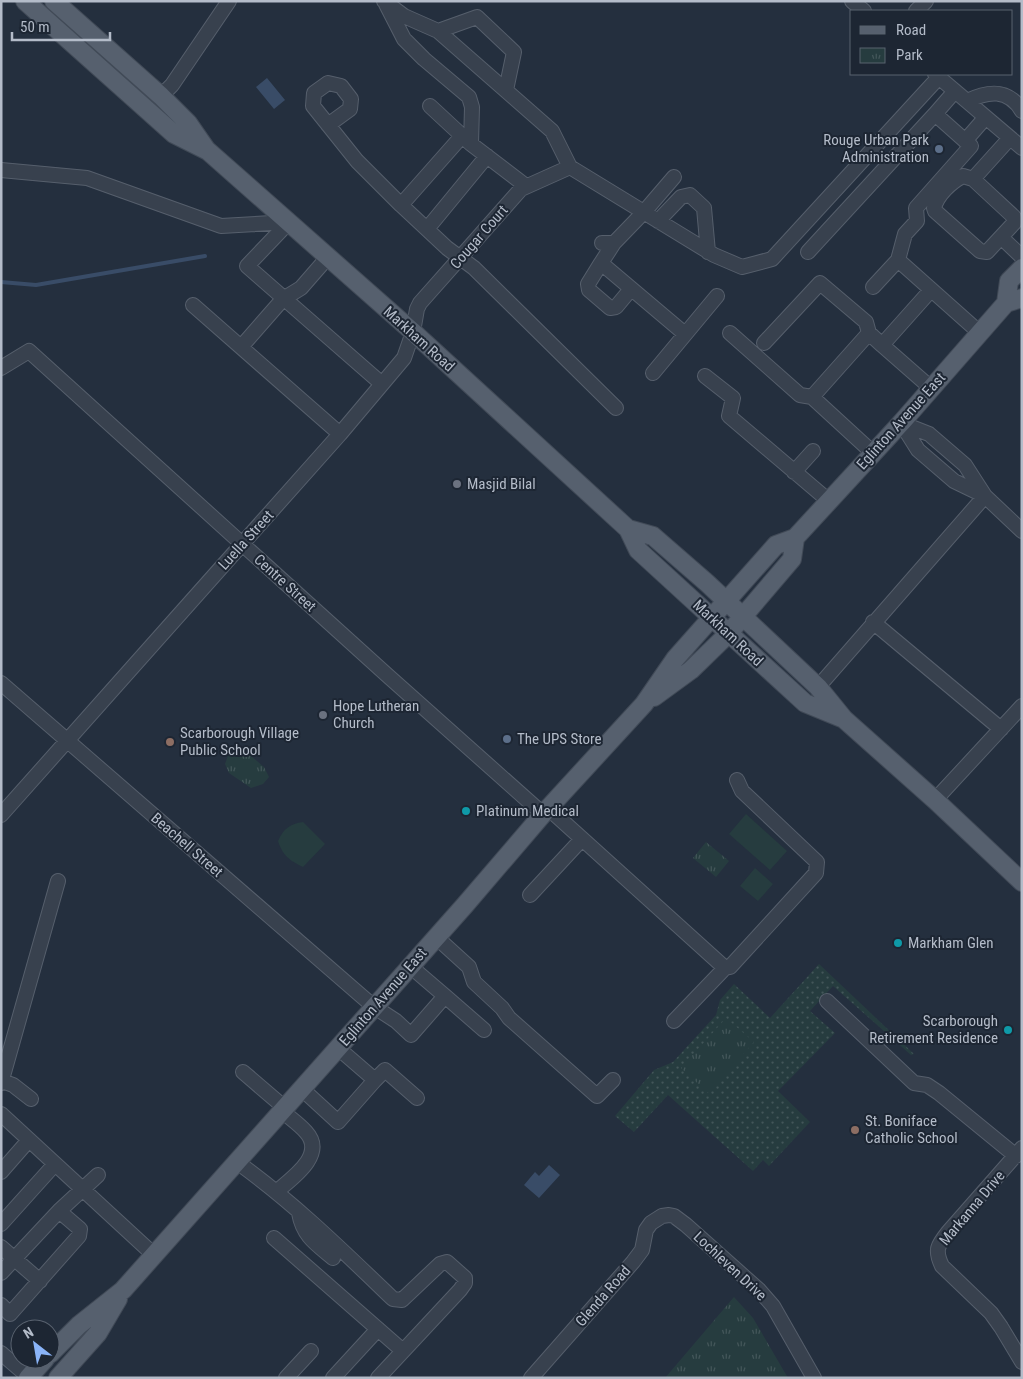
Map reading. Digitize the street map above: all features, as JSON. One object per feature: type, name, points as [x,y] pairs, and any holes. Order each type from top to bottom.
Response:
[{"type":"main road","name":"Markham Road","points":[[25,1],[174,134],[208,152],[412,332],[628,529],[638,550],[805,703],[844,719]]},
{"type":"main road","name":"Markham Road","points":[[54,1],[161,96],[188,123],[208,152]]},
{"type":"main road","name":"Eglinton Avenue East","points":[[60,1344],[79,1325],[123,1290],[436,937],[545,811],[644,704],[675,659],[776,545],[795,538],[901,423],[980,333],[1014,301],[1009,282],[1022,268]]},
{"type":"main road","name":"Markham Road","points":[[628,529],[653,536],[743,616],[818,686],[844,719],[935,800],[1022,882]]},
{"type":"main road","name":"Eglinton Avenue East","points":[[644,704],[691,670],[728,634],[792,558],[795,538]]},
{"type":"main road","name":"Eglinton Avenue East","points":[[58,1378],[98,1332],[123,1290]]},
{"type":"street","points":[[161,96],[172,85],[229,1]]},
{"type":"street","points":[[852,1],[863,10]]},
{"type":"street","points":[[917,10],[926,1]]},
{"type":"street","points":[[384,2],[404,16],[438,31],[506,90],[552,131],[570,167],[708,252],[742,267],[772,259],[937,75],[1022,148]]},
{"type":"street","points":[[384,2],[404,40],[469,97],[472,107],[466,140],[401,205]]},
{"type":"street","points":[[438,31],[477,17],[514,52],[506,90]]},
{"type":"street","points":[[808,252],[955,91]]},
{"type":"street","points":[[967,101],[977,96],[991,93],[1006,95],[1016,102],[1022,111]]},
{"type":"street","points":[[430,106],[466,140],[526,186]]},
{"type":"street","points":[[873,288],[898,260],[905,234],[917,221],[916,208],[971,146],[935,114]]},
{"type":"street","points":[[965,141],[985,118]]},
{"type":"street","points":[[328,125],[357,161],[401,205],[460,259],[474,268],[616,408]]},
{"type":"street","points":[[973,179],[1010,138]]},
{"type":"street","points":[[427,229],[487,156]]},
{"type":"street","name":"Cougar Court","points":[[412,332],[420,303],[521,189],[570,167]]},
{"type":"street","points":[[1,170],[87,178],[221,226],[289,222]]},
{"type":"street","points":[[963,176],[973,179],[1014,217],[1014,223],[1002,237],[987,252],[980,251],[935,211],[934,208],[937,200],[956,179],[963,176]]},
{"type":"street","points":[[631,289],[616,307],[610,308],[589,290],[588,284],[601,263],[608,243],[644,212],[674,177]]},
{"type":"street","points":[[658,221],[681,197],[690,195],[704,208],[708,252]]},
{"type":"street","points":[[289,222],[247,266],[382,384]]},
{"type":"street","points":[[1002,237],[1022,257]]},
{"type":"street","points":[[241,348],[283,299],[301,288],[328,257]]},
{"type":"street","points":[[898,260],[980,333]]},
{"type":"street","points":[[601,263],[685,334]]},
{"type":"street","points":[[764,343],[820,283],[866,322],[869,333],[931,388]]},
{"type":"street","points":[[882,345],[931,290]]},
{"type":"street","points":[[653,372],[717,296]]},
{"type":"street","points":[[193,305],[340,434]]},
{"type":"street","name":"Luella Street","points":[[1,815],[340,434],[404,358],[412,332]]},
{"type":"street","points":[[730,333],[800,395],[812,397],[873,453]]},
{"type":"street","points":[[812,397],[869,333]]},
{"type":"street","name":"Centre Street","points":[[1,368],[29,351],[242,544],[545,811],[582,839],[725,968]]},
{"type":"street","points":[[705,376],[733,398],[730,416],[829,501]]},
{"type":"street","points":[[901,423],[917,449],[954,481],[986,496]]},
{"type":"street","points":[[901,423],[929,434],[964,465],[986,496],[1022,531]]},
{"type":"street","points":[[794,472],[814,451]]},
{"type":"street","points":[[818,686],[986,496]]},
{"type":"street","points":[[873,622],[1001,728]]},
{"type":"street","name":"Beachell Street","points":[[1,683],[374,1006],[396,1021],[411,1035],[445,996]]},
{"type":"street","points":[[935,800],[1022,706]]},
{"type":"street","points":[[674,1021],[725,968],[730,967],[816,873],[817,862],[742,792],[737,780]]},
{"type":"street","points":[[530,895],[582,839]]},
{"type":"street","points":[[31,1099],[13,1084],[2,1082],[58,882]]},
{"type":"street","points":[[436,937],[468,967],[474,982],[502,1008],[509,1018],[597,1096],[613,1080]]},
{"type":"street","points":[[410,966],[484,1030]]},
{"type":"street","points":[[827,1001],[914,1082],[927,1085],[939,1093],[1019,1152]]},
{"type":"street","points":[[338,1048],[375,1080]]},
{"type":"street","points":[[302,1089],[338,1122],[385,1070],[417,1098]]},
{"type":"street","points":[[243,1072],[308,1133],[311,1140],[312,1149],[308,1163],[276,1192]]},
{"type":"street","points":[[1,1114],[154,1255]]},
{"type":"street","points":[[1,1172],[29,1140]]},
{"type":"street","name":"Markanna Drive","points":[[1019,1152],[940,1242],[937,1249],[937,1257],[953,1278],[991,1312],[1022,1362]]},
{"type":"street","points":[[237,1162],[276,1192],[350,1257],[393,1299],[402,1300],[440,1264],[447,1262],[465,1278],[466,1283],[460,1290],[378,1378]]},
{"type":"street","points":[[1,1224],[55,1164]]},
{"type":"street","points":[[1,1273],[60,1211],[98,1175]]},
{"type":"street","points":[[1,1306],[10,1314],[79,1236],[80,1229],[60,1211]]},
{"type":"street","points":[[299,1213],[301,1225],[308,1236],[333,1258]]},
{"type":"street","name":"Glenda Road","points":[[531,1378],[633,1262],[642,1250],[646,1230],[651,1223],[662,1216],[669,1215]]},
{"type":"street","name":"Lochleven Drive","points":[[669,1215],[674,1216],[686,1225],[759,1290],[773,1306],[814,1378]]},
{"type":"street","points":[[274,1238],[403,1351]]},
{"type":"street","points":[[1,1247],[40,1280]]},
{"type":"street","points":[[333,1378],[378,1329]]},
{"type":"street","points":[[286,1378],[311,1351]]},
{"type":"street","points":[[1,1353],[29,1377]]},
{"type":"green space","points":[[239,746],[264,767],[269,777],[263,784],[251,788],[229,773],[225,764],[229,753]]},
{"type":"green space","points":[[746,814],[787,851],[770,870],[729,834]]},
{"type":"green space","points":[[303,822],[325,844],[303,867],[287,857],[278,841],[288,827]]},
{"type":"green space","points":[[706,842],[729,861],[716,877],[693,858]]},
{"type":"green space","points":[[755,868],[773,884],[758,901],[740,886]]},
{"type":"green space","points":[[819,964],[914,1054],[911,1055],[833,986],[810,1011],[835,1033],[778,1091],[810,1122],[769,1166],[763,1160],[753,1171],[668,1095],[634,1132],[615,1116],[654,1070],[673,1062],[716,1015],[720,1000],[734,984],[770,1018]]},
{"type":"green space","points":[[726,1018],[754,1042],[708,1093],[681,1068]]},
{"type":"green space","points":[[734,1297],[753,1318],[788,1378],[665,1378]]},
{"type":"water","points":[[267,78],[285,100],[274,109],[256,87]]},
{"type":"water","points":[[549,1165],[560,1175],[539,1198],[524,1185],[535,1172],[539,1176]]},
{"type":"waterway","points":[[1,282],[36,285],[205,256]]},
{"type":"place","name":"Rouge Urban Park Administration","points":[[939,149]]},
{"type":"place","name":"Masjid Bilal","points":[[457,484]]},
{"type":"place","name":"Hope Lutheran Church","points":[[323,715]]},
{"type":"place","name":"The UPS Store","points":[[507,739]]},
{"type":"place","name":"Scarborough Village Public School","points":[[170,742]]},
{"type":"place","name":"Platinum Medical","points":[[466,811]]},
{"type":"place","name":"Markham Glen","points":[[898,943]]},
{"type":"place","name":"Scarborough Retirement Residence","points":[[1008,1030]]},
{"type":"place","name":"St. Boniface Catholic School","points":[[855,1130]]}]
